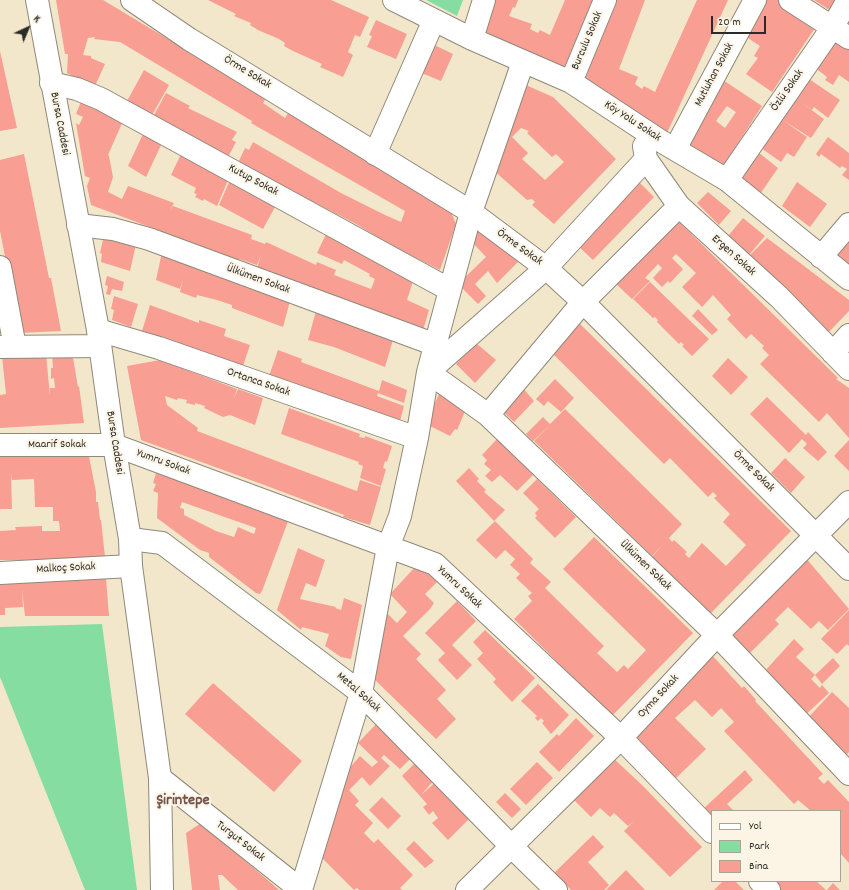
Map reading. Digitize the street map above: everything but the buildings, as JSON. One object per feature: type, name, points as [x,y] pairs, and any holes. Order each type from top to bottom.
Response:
[{"type":"street","name":"Bursa Caddesi","points":[[37,0],[51,83],[99,338],[114,445],[130,539],[131,566],[160,778],[162,890]]},
{"type":"street","name":"Örme Sokak","points":[[132,0],[189,39],[304,108],[470,212],[546,268],[583,302],[817,535],[849,569]]},
{"type":"street","points":[[472,39],[484,0]]},
{"type":"street","name":"Burculu Sokak","points":[[571,82],[605,0]]},
{"type":"street","name":"Mutluhan Sokak","points":[[675,149],[755,0]]},
{"type":"street","points":[[790,0],[840,33]]},
{"type":"street","name":"Özlü Sokak","points":[[727,180],[840,33],[848,0]]},
{"type":"street","name":"Köy Yolu Sokak","points":[[403,2],[434,20],[472,39],[571,82],[675,149],[727,180],[849,279]]},
{"type":"street","points":[[376,154],[434,20]]},
{"type":"street","points":[[301,890],[361,693],[388,547],[400,516],[417,438],[428,372],[470,212],[523,62]]},
{"type":"street","name":"Kutup Sokak","points":[[51,83],[77,89],[101,99],[450,290]]},
{"type":"street","name":"Ergen Sokak","points":[[642,128],[646,159],[679,206],[779,297],[849,369]]},
{"type":"street","points":[[428,372],[546,268],[646,159]]},
{"type":"street","points":[[488,415],[583,302],[679,206]]},
{"type":"street","points":[[822,257],[849,224]]},
{"type":"street","name":"Ülkümen Sokak","points":[[78,225],[113,229],[149,239],[436,345]]},
{"type":"street","points":[[0,267],[7,347]]},
{"type":"street","points":[[833,353],[849,335]]},
{"type":"street","name":"Ortanca Sokak","points":[[7,347],[99,338],[159,348],[417,438]]},
{"type":"street","name":"Ülkümen Sokak","points":[[428,372],[488,415],[717,635],[849,774]]},
{"type":"street","name":"Maarif Sokak","points":[[0,446],[114,445]]},
{"type":"street","name":"Yumru Sokak","points":[[114,445],[435,564],[620,738],[711,831]]},
{"type":"street","name":"Oyma Sokak","points":[[467,890],[512,847],[620,738],[717,635],[849,502]]},
{"type":"street","name":"Metal Sokak","points":[[130,539],[162,543],[361,693],[556,890]]},
{"type":"street","name":"Malkoç Sokak","points":[[0,573],[131,566]]},
{"type":"street","name":"Turgut Sokak","points":[[160,778],[301,890]]},
{"type":"street","points":[[761,882],[768,890]]},
{"type":"green space","points":[[426,0],[463,0],[457,16]]},
{"type":"green space","points":[[102,624],[137,890],[85,890],[0,677],[0,627]]},
{"type":"district","name":"Şirintepe","points":[[183,802]]}]
